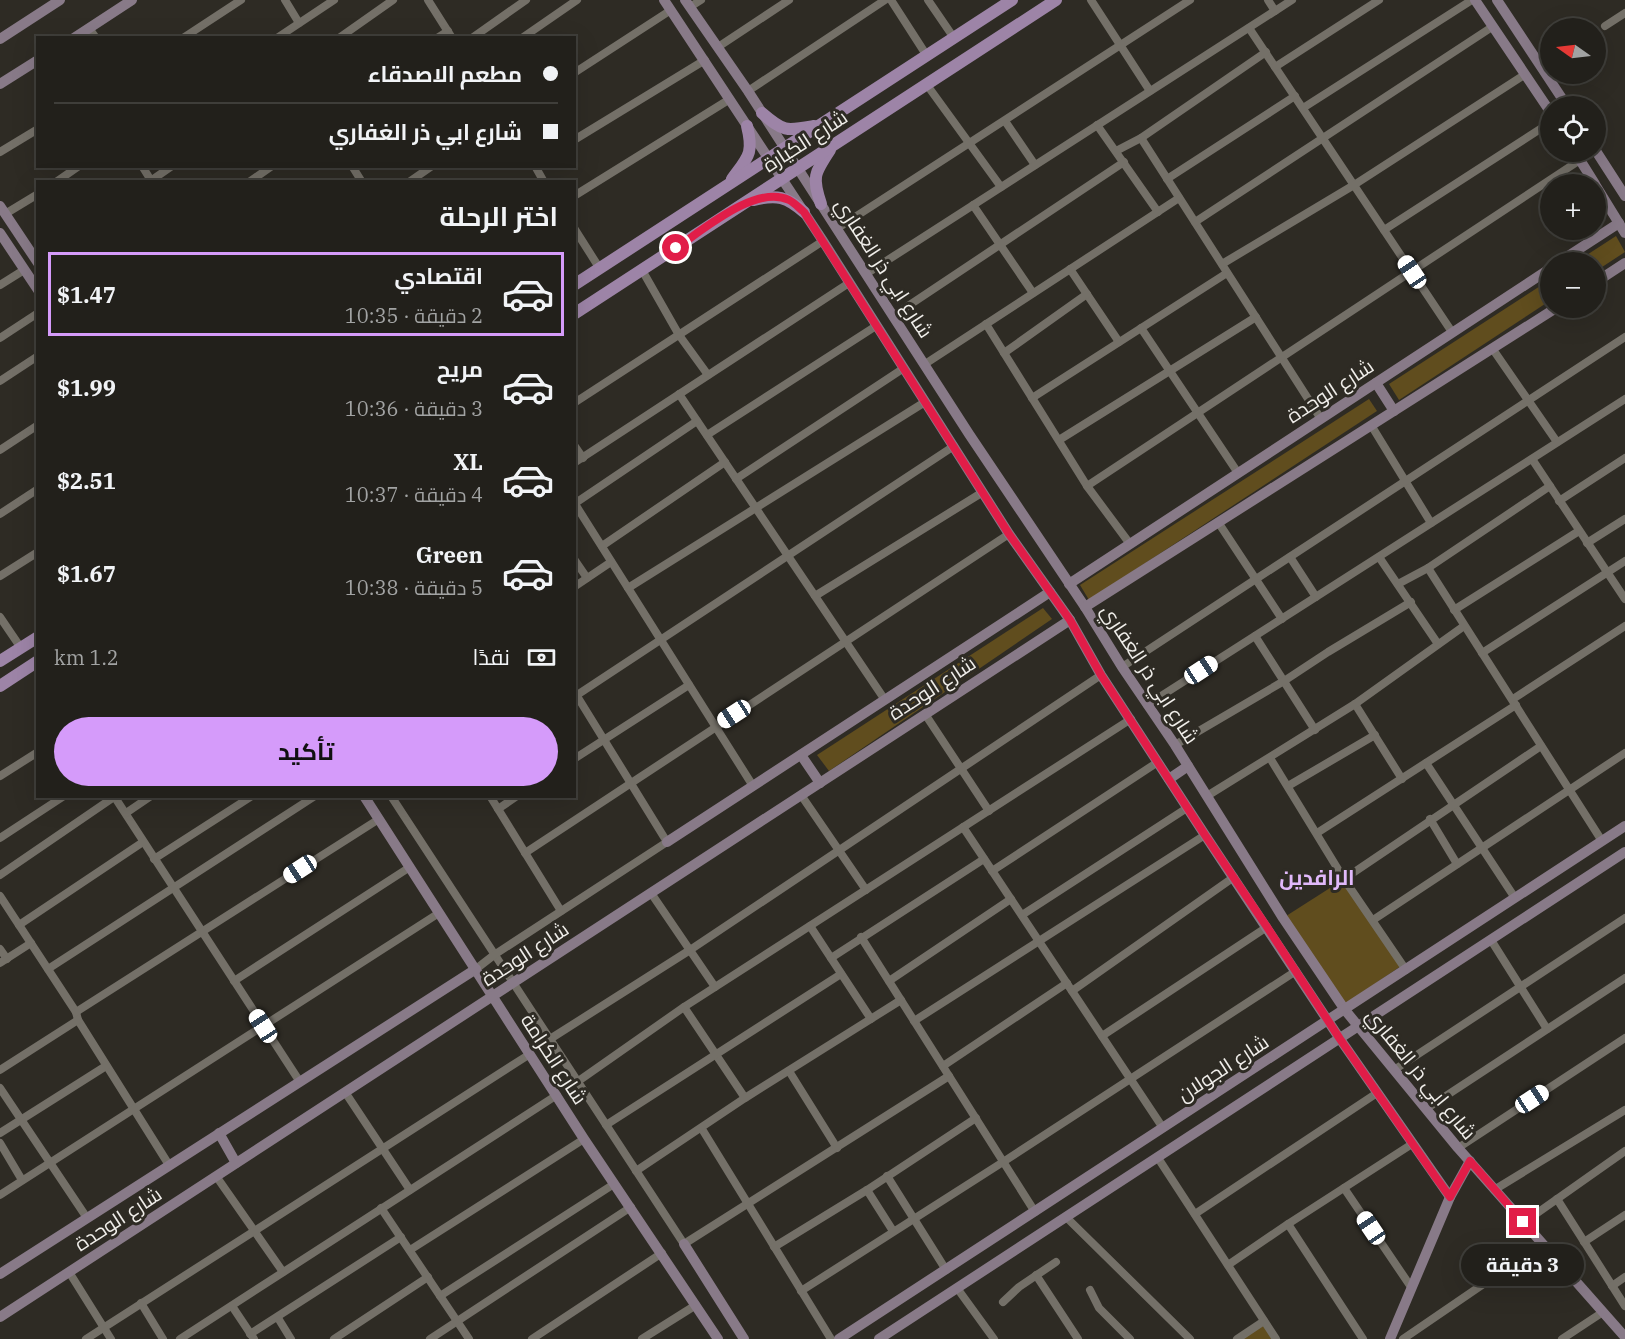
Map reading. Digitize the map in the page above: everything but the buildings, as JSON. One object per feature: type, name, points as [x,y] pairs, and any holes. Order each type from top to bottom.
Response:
[{"type":"main road","name":"شارع الكيارة","points":[[576,284],[1012,0]]},
{"type":"main road","name":"شارع الكيارة","points":[[576,313],[1056,0]]},
{"type":"main road","points":[[762,113],[781,128],[789,131],[821,125]]},
{"type":"main road","points":[[726,186],[750,152],[752,143],[747,126]]},
{"type":"main road","points":[[821,204],[815,186],[815,176],[834,145]]},
{"type":"main road","points":[[745,203],[762,198],[783,198],[791,201],[804,212]]},
{"type":"main road","points":[[0,661],[36,638]]},
{"type":"main road","points":[[0,686],[36,663]]},
{"type":"street","points":[[0,39],[60,0]]},
{"type":"street","points":[[92,33],[132,0]]},
{"type":"street","points":[[186,36],[241,0]]},
{"type":"street","points":[[285,0],[299,23]]},
{"type":"street","points":[[280,36],[334,0]]},
{"type":"street","points":[[342,36],[393,0]]},
{"type":"street","points":[[428,0],[450,34]]},
{"type":"street","points":[[475,36],[526,0]]},
{"type":"street","points":[[525,36],[577,0]]},
{"type":"street","name":"شارع ابي ذر الغفاري","points":[[664,0],[823,241],[1009,534],[1070,620],[1101,675],[1187,808],[1340,1039],[1450,1197]]},
{"type":"street","points":[[688,4],[701,0]]},
{"type":"street","points":[[718,47],[789,0]]},
{"type":"street","points":[[748,91],[885,0]]},
{"type":"street","points":[[891,0],[927,56]]},
{"type":"street","points":[[928,0],[954,38]]},
{"type":"street","points":[[1091,0],[1150,92]]},
{"type":"street","points":[[838,228],[1190,0]]},
{"type":"street","points":[[1268,0],[1275,11]]},
{"type":"street","points":[[866,274],[1292,0]]},
{"type":"street","points":[[1275,67],[1379,0]]},
{"type":"street","points":[[1303,108],[1474,0],[1540,98]]},
{"type":"street","points":[[1497,0],[1560,96]]},
{"type":"street","name":"شارع ابي ذر الغفاري","points":[[688,4],[838,228],[906,336],[1175,745],[1283,918],[1345,1010],[1458,1148],[1625,1338]]},
{"type":"street","points":[[576,72],[671,10]]},
{"type":"street","points":[[1606,25],[1625,13]]},
{"type":"street","points":[[1195,222],[1492,27]]},
{"type":"street","points":[[1249,28],[1452,332]]},
{"type":"street","points":[[1503,43],[1519,33]]},
{"type":"street","points":[[1116,151],[1140,138],[1266,52]]},
{"type":"street","points":[[576,139],[705,60]]},
{"type":"street","points":[[0,84],[36,61]]},
{"type":"street","points":[[1222,264],[1354,185],[1524,75]]},
{"type":"street","points":[[927,84],[1001,187]]},
{"type":"street","points":[[1167,179],[1294,96]]},
{"type":"street","points":[[576,195],[730,99]]},
{"type":"street","points":[[1005,121],[1035,165]]},
{"type":"street","points":[[1097,125],[1158,212]]},
{"type":"street","points":[[1384,230],[1540,129]]},
{"type":"street","points":[[0,152],[36,130]]},
{"type":"street","points":[[1140,138],[1321,419]]},
{"type":"street","points":[[893,316],[1124,162]]},
{"type":"street","points":[[1087,486],[1412,272],[1568,162]]},
{"type":"street","points":[[1603,162],[1625,196]]},
{"type":"street","points":[[59,180],[76,168]]},
{"type":"street","points":[[152,180],[169,168]]},
{"type":"street","points":[[252,180],[269,168]]},
{"type":"street","points":[[412,180],[429,168]]},
{"type":"street","points":[[36,195],[2,210],[36,257]]},
{"type":"street","points":[[925,364],[1179,198]]},
{"type":"street","points":[[1578,252],[1622,228],[1606,203]]},
{"type":"street","points":[[973,205],[1033,293]]},
{"type":"street","points":[[576,231],[600,269]]},
{"type":"street","points":[[0,233],[36,287]]},
{"type":"street","points":[[576,402],[823,241]]},
{"type":"street","points":[[1606,276],[1625,264]]},
{"type":"street","points":[[1071,269],[1119,342]]},
{"type":"street","points":[[0,285],[24,270]]},
{"type":"street","points":[[642,270],[679,334],[708,375]]},
{"type":"street","points":[[1032,398],[1227,273]]},
{"type":"street","name":"شارع الوحدة","points":[[1069,584],[1540,275]]},
{"type":"street","points":[[576,462],[849,283]]},
{"type":"street","points":[[1004,353],[1088,294]]},
{"type":"street","points":[[0,338],[36,314]]},
{"type":"street","points":[[1059,440],[1256,317]]},
{"type":"street","points":[[1085,607],[1540,318]]},
{"type":"street","points":[[986,324],[1087,486],[1130,544]]},
{"type":"street","points":[[707,435],[876,326]]},
{"type":"street","points":[[1141,328],[1238,473]]},
{"type":"street","points":[[890,347],[906,336]]},
{"type":"street","points":[[1122,667],[1625,338]]},
{"type":"street","points":[[1492,348],[1557,442]]},
{"type":"street","points":[[0,381],[36,357]]},
{"type":"street","points":[[736,479],[904,368]]},
{"type":"street","points":[[1376,383],[1394,411]]},
{"type":"street","points":[[679,394],[885,700]]},
{"type":"street","points":[[1148,705],[1625,399]]},
{"type":"street","points":[[628,588],[925,402]]},
{"type":"street","points":[[576,503],[697,421]]},
{"type":"street","points":[[1371,425],[1431,523]]},
{"type":"street","points":[[0,450],[36,426]]},
{"type":"street","points":[[667,842],[576,696],[954,446]]},
{"type":"street","points":[[576,448],[583,458]]},
{"type":"street","points":[[1560,501],[1625,458]]},
{"type":"street","points":[[1532,459],[1625,599]]},
{"type":"street","points":[[602,546],[725,462]]},
{"type":"street","points":[[1398,584],[1428,568],[1550,486]]},
{"type":"street","points":[[0,514],[36,490]]},
{"type":"street","points":[[816,596],[983,492]]},
{"type":"street","points":[[576,506],[753,786]]},
{"type":"street","points":[[1587,543],[1625,519]]},
{"type":"street","points":[[1218,522],[1282,619]]},
{"type":"street","points":[[1454,610],[1579,531]]},
{"type":"street","points":[[525,853],[1009,534]]},
{"type":"street","points":[[0,576],[36,553]]},
{"type":"street","points":[[1290,557],[1316,597]]},
{"type":"street","points":[[1379,557],[1438,644]]},
{"type":"street","points":[[1482,653],[1625,561]]},
{"type":"street","points":[[576,562],[588,578]]},
{"type":"street","points":[[576,586],[612,562]]},
{"type":"street","points":[[1428,568],[1602,841]]},
{"type":"street","name":"شارع الوحدة","points":[[0,1274],[476,969],[494,955],[1050,592]]},
{"type":"street","points":[[1175,745],[1411,602]]},
{"type":"street","points":[[0,617],[21,648]]},
{"type":"street","name":"شارع الوحدة","points":[[0,1317],[1070,620]]},
{"type":"street","points":[[1207,796],[1355,704],[1464,626]]},
{"type":"street","points":[[1317,833],[1426,763],[1625,626]]},
{"type":"street","points":[[1255,636],[1315,730]]},
{"type":"street","points":[[550,1039],[690,950],[1101,675]]},
{"type":"street","points":[[576,758],[689,685]]},
{"type":"street","points":[[1355,704],[1402,778]]},
{"type":"street","points":[[925,714],[989,811]]},
{"type":"street","points":[[577,1082],[684,1007],[1131,719]]},
{"type":"street","points":[[1288,786],[1375,735]]},
{"type":"street","points":[[1344,879],[1541,746]]},
{"type":"street","points":[[0,776],[36,753]]},
{"type":"street","points":[[1372,920],[1625,753]]},
{"type":"street","points":[[801,755],[820,783]]},
{"type":"street","points":[[1270,758],[1344,879],[1406,970]]},
{"type":"street","points":[[992,871],[1158,762]]},
{"type":"street","points":[[1426,763],[1515,898]]},
{"type":"street","points":[[1168,779],[1188,766]]},
{"type":"street","points":[[801,795],[866,890]]},
{"type":"street","points":[[0,838],[61,798]]},
{"type":"street","points":[[0,875],[113,798]]},
{"type":"street","points":[[115,798],[300,1082]]},
{"type":"street","points":[[126,813],[149,798]]},
{"type":"street","points":[[154,859],[249,798]]},
{"type":"street","points":[[48,969],[312,798]]},
{"type":"street","name":"شارع الكرامة","points":[[365,798],[584,1139],[718,1339]]},
{"type":"street","name":"شارع الكرامة","points":[[392,798],[744,1339]]},
{"type":"street","points":[[491,798],[561,911]]},
{"type":"street","points":[[498,809],[514,798]]},
{"type":"street","points":[[1022,915],[1187,808]]},
{"type":"street","points":[[0,1070],[202,932],[379,819]]},
{"type":"street","points":[[1430,819],[1456,864]]},
{"type":"street","name":"شارع الجولان","points":[[839,1339],[1625,826]]},
{"type":"street","points":[[963,827],[1163,1128]]},
{"type":"street","points":[[914,1021],[1040,943],[1205,835]]},
{"type":"street","points":[[19,925],[144,842]]},
{"type":"street","name":"شارع الجولان","points":[[879,1339],[1625,852]]},
{"type":"street","points":[[831,958],[984,859]]},
{"type":"street","points":[[234,981],[410,867]]},
{"type":"street","points":[[1072,991],[1234,877]]},
{"type":"street","points":[[651,893],[716,987]]},
{"type":"street","points":[[0,896],[170,1165]]},
{"type":"street","points":[[889,981],[1011,899]]},
{"type":"street","points":[[0,1195],[439,913]]},
{"type":"street","points":[[1394,1070],[1625,918]]},
{"type":"street","points":[[810,926],[871,1019]]},
{"type":"street","points":[[1102,1036],[1267,927]]},
{"type":"street","points":[[861,937],[1035,1212]]},
{"type":"street","points":[[1491,940],[1547,1029]]},
{"type":"street","points":[[0,949],[3,961],[31,943]]},
{"type":"street","points":[[801,1291],[892,1231],[1004,1162],[1296,971]]},
{"type":"street","points":[[606,1125],[841,974]]},
{"type":"street","points":[[1426,1109],[1625,978]]},
{"type":"street","points":[[943,1066],[1067,983]]},
{"type":"street","points":[[636,1171],[702,1129],[745,1098],[901,1000]]},
{"type":"street","points":[[684,1007],[745,1098]]},
{"type":"street","points":[[1458,1148],[1625,1038]]},
{"type":"street","points":[[86,1339],[530,1054]]},
{"type":"street","points":[[0,1133],[106,1066]]},
{"type":"street","points":[[789,1071],[837,1148]]},
{"type":"street","points":[[684,1244],[949,1076]]},
{"type":"street","points":[[0,1088],[87,1218]]},
{"type":"street","points":[[345,1092],[410,1190]]},
{"type":"street","points":[[1195,1214],[1377,1093]]},
{"type":"street","points":[[180,1339],[557,1095]]},
{"type":"street","points":[[1494,1190],[1624,1114]]},
{"type":"street","points":[[774,1247],[867,1190],[976,1118]]},
{"type":"street","points":[[702,1129],[831,1339]]},
{"type":"street","points":[[219,1133],[236,1163]]},
{"type":"street","points":[[410,1250],[584,1139]]},
{"type":"street","points":[[0,1143],[22,1180]]},
{"type":"street","points":[[1228,1265],[1412,1144]]},
{"type":"street","points":[[1523,1222],[1625,1151]]},
{"type":"street","points":[[1158,1158],[1276,1339]]},
{"type":"street","points":[[1390,1339],[1450,1197],[1470,1161]]},
{"type":"street","points":[[216,1176],[283,1272]]},
{"type":"street","points":[[887,1176],[946,1270]]},
{"type":"street","points":[[440,1296],[614,1184]]},
{"type":"street","points":[[1344,1188],[1411,1287]]},
{"type":"street","points":[[867,1190],[892,1231]]},
{"type":"street","points":[[1557,1199],[1625,1306]]},
{"type":"street","points":[[430,1339],[631,1207]]},
{"type":"street","points":[[381,1208],[469,1339]]},
{"type":"street","points":[[1584,1242],[1625,1215]]},
{"type":"street","points":[[1066,1217],[1190,1339]]},
{"type":"street","points":[[1288,1224],[1364,1339]]},
{"type":"street","points":[[232,1306],[252,1337],[401,1237]]},
{"type":"street","points":[[1403,1339],[1542,1244]]},
{"type":"street","points":[[532,1339],[662,1253]]},
{"type":"street","points":[[1003,1302],[1019,1287],[1056,1262]]},
{"type":"street","points":[[69,1272],[111,1339]]},
{"type":"street","points":[[1036,1275],[1078,1339]]},
{"type":"street","points":[[334,1339],[428,1277]]},
{"type":"street","points":[[1612,1286],[1625,1277]]},
{"type":"street","points":[[957,1288],[994,1339]]},
{"type":"street","points":[[1090,1290],[1099,1308],[1130,1339]]},
{"type":"street","points":[[141,1303],[163,1339]]},
{"type":"street","points":[[642,1339],[696,1305]]},
{"type":"street","points":[[1562,1339],[1602,1312]]},
{"type":"street","points":[[278,1318],[291,1339]]},
{"type":"street","points":[[1237,1339],[1264,1321]]},
{"type":"shaded area","points":[[1616,236],[1625,252],[1606,264],[1606,252],[1591,252]]},
{"type":"shaded area","points":[[1540,286],[1540,307],[1399,400],[1389,384]]},
{"type":"shaded area","points":[[1369,399],[1377,411],[1089,600],[1080,585]]},
{"type":"shaded area","points":[[1043,608],[1052,619],[829,771],[817,755]]},
{"type":"shaded area","points":[[1344,879],[1401,966],[1342,1006],[1283,918]]},
{"type":"shaded area","points":[[1264,1321],[1276,1339],[1235,1339]]},
{"type":"district","name":"الرافدين","points":[[1317,878]]},
{"type":"route","points":[[676,248],[745,203],[762,198],[783,198],[791,201],[804,212],[1009,534],[1070,620],[1101,675],[1205,835],[1340,1039],[1437,1179],[1450,1197],[1470,1161],[1523,1222]]}]
